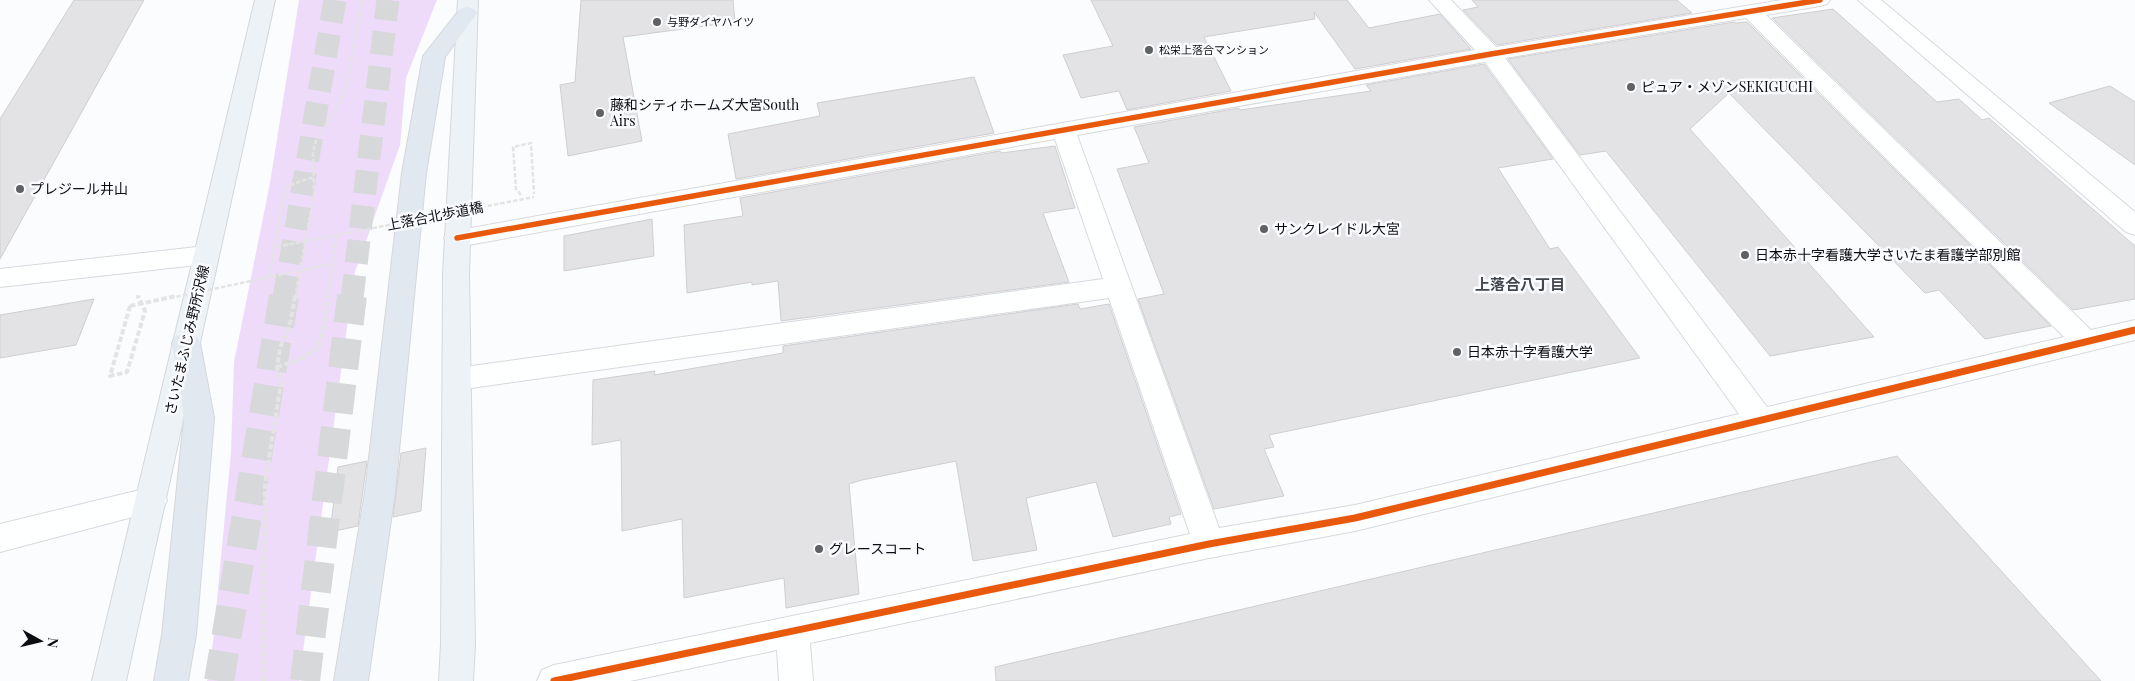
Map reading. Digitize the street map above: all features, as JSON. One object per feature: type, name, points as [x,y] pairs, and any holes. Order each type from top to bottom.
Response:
[{"type":"highway","points":[[351,681],[380,492],[417,154],[434,56],[467,7]]},
{"type":"highway","points":[[171,681],[179,635],[199,418],[186,344]]},
{"type":"main road","name":"さいたまふじみ野所沢線","points":[[110,681],[265,0]]},
{"type":"main road","points":[[456,681],[456,274],[467,7]]},
{"type":"street","points":[[1439,0],[1491,54],[1760,420]]},
{"type":"street","points":[[1698,0],[1717,18]]},
{"type":"street","points":[[457,238],[1491,54],[1820,0]]},
{"type":"street","points":[[1868,0],[2135,226]]},
{"type":"street","points":[[1751,12],[2086,342]]},
{"type":"street","points":[[1064,131],[1209,544]]},
{"type":"street","points":[[0,278],[206,255]]},
{"type":"street","points":[[457,379],[1118,286]]},
{"type":"street","points":[[554,681],[1209,544],[1355,518],[2135,330]]},
{"type":"street","points":[[0,538],[152,500]]},
{"type":"street","points":[[792,631],[796,681]]},
{"type":"path","points":[[263,681],[265,483],[282,383],[277,367],[280,348],[291,320],[314,194],[313,152],[316,141],[340,104],[347,83],[362,0]]},
{"type":"path","points":[[269,276],[284,193],[288,186],[313,177]]},
{"type":"path","points":[[277,367],[299,360],[318,348],[325,322],[336,235]]},
{"type":"path","points":[[136,292],[145,311],[127,372],[110,376],[130,306],[269,276],[332,264]]},
{"type":"shaded area","points":[[299,0],[437,0],[406,78],[400,145],[354,275],[299,681],[207,681],[213,642],[231,452],[234,362],[270,183]]},
{"type":"building","name":"プレジール井山","points":[[74,0],[144,0],[0,259],[0,119]]},
{"type":"building","points":[[581,0],[733,0],[735,22],[623,37],[642,141],[568,156],[560,85],[575,82]]},
{"type":"building","points":[[1091,0],[1347,0],[1369,28],[1440,14],[1471,49],[1355,69],[1314,12],[1315,19],[1204,37],[1231,91],[1127,110],[1119,91],[1081,98],[1063,55],[1113,46]]},
{"type":"building","points":[[1472,0],[1677,0],[1692,13],[1497,45],[1463,10],[1478,7]]},
{"type":"building","points":[[1833,9],[1937,102],[1959,99],[1982,120],[1989,118],[2135,246],[2135,299],[2073,310],[1772,18]]},
{"type":"building","points":[[1734,22],[1747,22],[2051,326],[1985,339],[1939,290],[1925,293],[1729,93],[1690,129],[1874,337],[1770,356],[1606,151],[1580,155],[1508,59]]},
{"type":"building","points":[[1484,64],[1553,159],[1498,168],[1550,249],[1558,247],[1640,358],[1269,435],[1274,447],[1264,449],[1284,496],[1214,509],[1138,299],[1164,294],[1117,169],[1149,163],[1134,127],[1239,108],[1240,110],[1371,91],[1366,85]]},
{"type":"building","points":[[974,77],[994,133],[736,179],[728,134],[820,116],[817,103]]},
{"type":"building","points":[[2110,86],[2135,102],[2135,165],[2049,103]]},
{"type":"building","points":[[1055,146],[1075,208],[1043,213],[1069,282],[781,321],[778,281],[752,285],[752,282],[687,293],[684,225],[743,216],[740,198],[1000,151],[1001,153]]},
{"type":"building","points":[[652,219],[654,256],[564,271],[564,236]]},
{"type":"building","points":[[94,299],[76,345],[0,358],[0,315]]},
{"type":"building","points":[[1078,304],[1080,309],[1109,304],[1181,514],[1169,517],[1171,524],[1113,537],[1096,482],[1026,498],[1037,550],[973,561],[956,461],[862,480],[849,484],[859,594],[786,608],[784,578],[684,598],[682,519],[622,531],[621,440],[592,445],[593,380],[655,371],[654,375],[783,353],[783,346]]},
{"type":"building","points":[[426,448],[421,511],[393,517],[401,453]]},
{"type":"building","points":[[1897,456],[2101,681],[996,681],[995,667]]},
{"type":"building","points":[[367,461],[358,526],[330,532],[338,467]]},
{"type":"tunnel","points":[[284,298],[335,0]]},
{"type":"tunnel","points":[[352,298],[388,0]]},
{"type":"tunnel","points":[[219,681],[284,296]]},
{"type":"tunnel","points":[[305,681],[352,296]]},
{"type":"cycle path","points":[[457,238],[1491,54],[1820,0]]},
{"type":"cycle path","points":[[554,681],[1209,544],[1355,518],[2135,330]]},
{"type":"place","name":"与野ダイヤハイツ","points":[[657,22]]},
{"type":"place","name":"松栄上落合マンション","points":[[1149,50]]},
{"type":"place","name":"ピュア・メゾンSEKIGUCHI","points":[[1631,87]]},
{"type":"place","name":"藤和シティホームズ大宮South Airs","points":[[600,113]]},
{"type":"place","name":"プレジール井山","points":[[20,189]]},
{"type":"place","name":"サンクレイドル大宮","points":[[1264,229]]},
{"type":"place","name":"日本赤十字看護大学さいたま看護学部別館","points":[[1745,255]]},
{"type":"place","name":"日本赤十字看護大学","points":[[1457,352]]},
{"type":"place","name":"グレースコート","points":[[819,549]]},
{"type":"district","name":"上落合八丁目","points":[[1520,285]]}]
